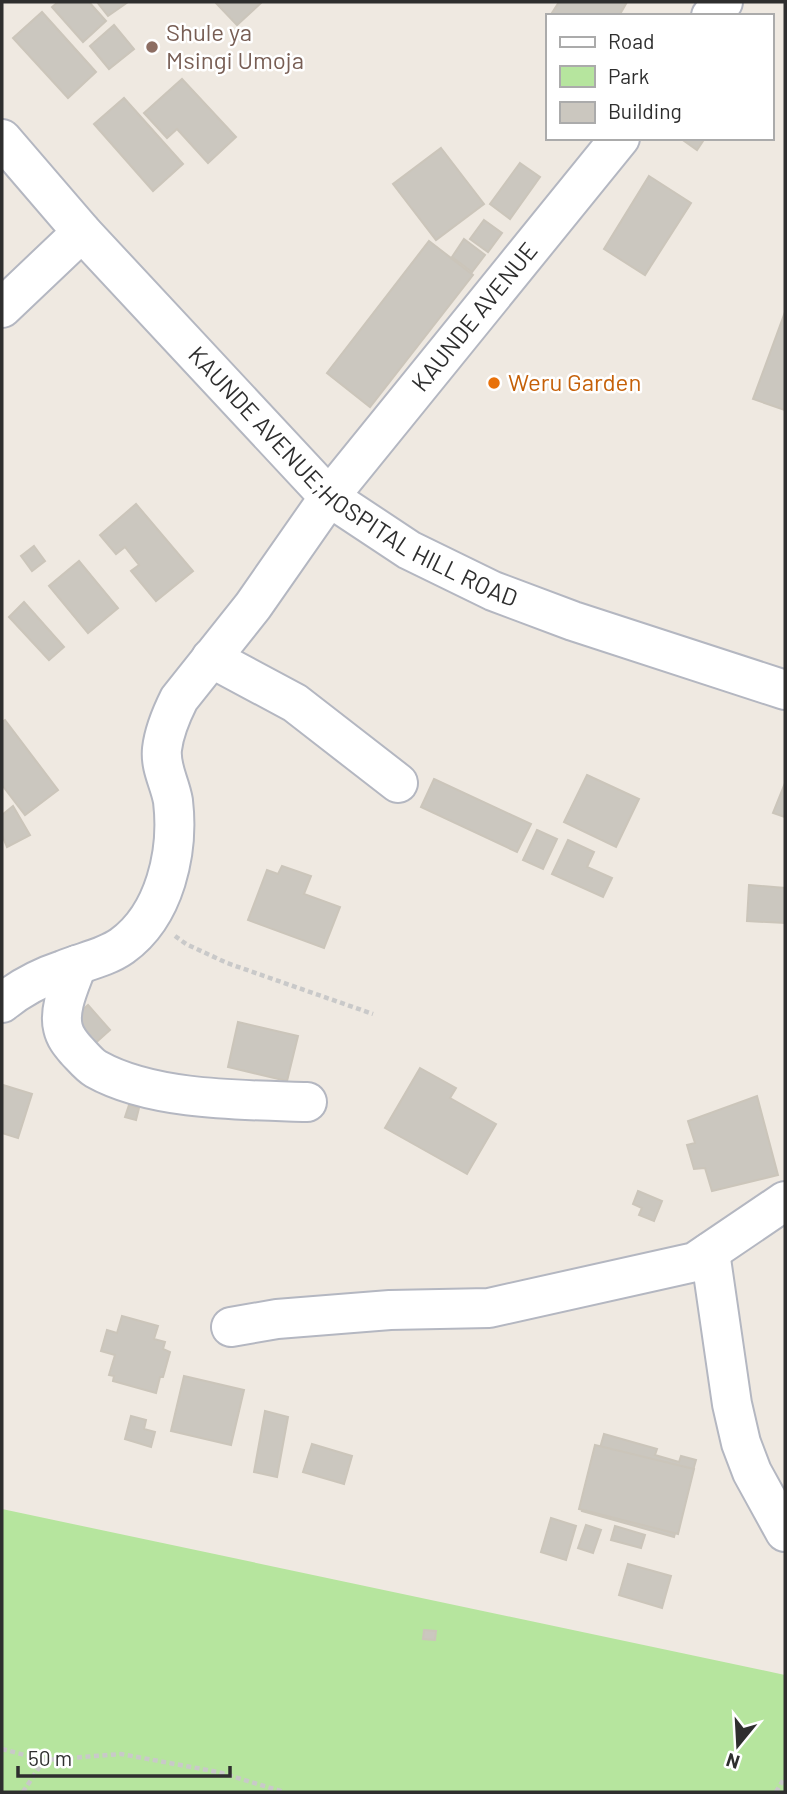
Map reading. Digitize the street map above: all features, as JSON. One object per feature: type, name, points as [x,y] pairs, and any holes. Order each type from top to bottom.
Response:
[{"type":"street","name":"KAUNDE AVENUE;HOSPITAL HILL ROAD","points":[[2,139],[82,232],[329,497],[409,550],[493,592],[785,690]]},
{"type":"street","name":"KAUNDE AVENUE","points":[[154,913],[170,864],[174,825],[172,799],[163,771],[162,751],[166,730],[179,699],[253,606],[329,497],[618,140]]},
{"type":"street","points":[[2,308],[82,232]]},
{"type":"street","points":[[211,658],[295,704],[398,783]]},
{"type":"street","points":[[2,1003],[37,981],[122,946],[154,913]]},
{"type":"street","points":[[77,965],[63,1010],[62,1027],[66,1038],[93,1068],[118,1079],[164,1092],[307,1102]]},
{"type":"street","points":[[231,1327],[277,1319],[390,1310],[489,1308],[695,1262],[785,1201]]},
{"type":"street","points":[[709,1252],[732,1404],[741,1443],[752,1472],[785,1532]]},
{"type":"path","points":[[154,913],[163,928],[206,954],[373,1014]]},
{"type":"path","points":[[2,1749],[44,1760],[121,1754],[218,1772],[284,1792]]},
{"type":"path","points":[[23,1792],[44,1760]]},
{"type":"path","points":[[776,1792],[785,1777]]},
{"type":"green space","points":[[2,1509],[785,1675],[785,1792],[2,1792]]},
{"type":"building","points":[[58,2],[89,2],[106,21],[83,42],[52,7]]},
{"type":"building","points":[[97,2],[128,2],[108,16]]},
{"type":"building","points":[[215,2],[262,2],[237,25]]},
{"type":"building","points":[[559,2],[627,2],[620,14],[551,14]]},
{"type":"building","points":[[42,12],[96,72],[68,98],[13,38]]},
{"type":"building","points":[[114,25],[134,49],[109,69],[90,46]]},
{"type":"building","points":[[182,79],[236,137],[208,163],[177,129],[167,138],[144,113]]},
{"type":"building","points":[[124,98],[183,164],[153,191],[94,124]]},
{"type":"building","points":[[683,140],[704,140],[697,150]]},
{"type":"building","points":[[441,148],[484,204],[436,240],[393,184]]},
{"type":"building","points":[[520,163],[540,177],[510,219],[490,204]]},
{"type":"building","points":[[649,176],[691,203],[645,275],[604,249]]},
{"type":"building","points":[[484,220],[502,233],[488,252],[470,239]]},
{"type":"building","points":[[464,239],[485,255],[472,272],[452,257]]},
{"type":"building","points":[[429,241],[473,275],[370,407],[327,373]]},
{"type":"building","points":[[785,312],[785,410],[753,399]]},
{"type":"building","points":[[136,504],[193,571],[156,601],[131,571],[139,565],[125,547],[116,554],[100,535]]},
{"type":"building","points":[[34,546],[45,561],[32,571],[21,556]]},
{"type":"building","points":[[79,561],[118,608],[88,633],[49,586]]},
{"type":"building","points":[[24,602],[64,647],[49,660],[9,617]]},
{"type":"building","points":[[5,720],[58,790],[25,815],[2,785],[2,722]]},
{"type":"building","points":[[587,775],[639,799],[616,847],[564,822]]},
{"type":"building","points":[[434,779],[531,824],[517,852],[421,807]]},
{"type":"building","points":[[785,783],[785,817],[773,813]]},
{"type":"building","points":[[13,806],[30,835],[7,847],[2,835],[2,815]]},
{"type":"building","points":[[537,830],[557,839],[543,869],[523,860]]},
{"type":"building","points":[[568,840],[594,852],[587,867],[612,878],[603,897],[552,874]]},
{"type":"building","points":[[282,866],[311,876],[304,894],[340,907],[324,948],[248,920],[267,870],[278,874]]},
{"type":"building","points":[[749,885],[785,888],[785,923],[747,921]]},
{"type":"building","points":[[88,1005],[110,1030],[92,1046],[70,1021]]},
{"type":"building","points":[[238,1022],[298,1036],[287,1081],[228,1067]]},
{"type":"building","points":[[420,1068],[456,1088],[450,1098],[496,1124],[467,1174],[385,1128]]},
{"type":"building","points":[[3,1085],[32,1094],[18,1138],[2,1133]]},
{"type":"building","points":[[757,1096],[778,1175],[712,1191],[705,1168],[694,1169],[687,1145],[695,1143],[688,1121]]},
{"type":"building","points":[[129,1105],[139,1108],[136,1120],[125,1117]]},
{"type":"building","points":[[638,1191],[662,1201],[654,1221],[639,1215],[642,1208],[633,1204]]},
{"type":"building","points":[[122,1316],[158,1326],[154,1339],[165,1342],[163,1349],[170,1352],[156,1393],[113,1381],[114,1376],[109,1375],[115,1355],[101,1351],[107,1330],[117,1333]]},
{"type":"building","points":[[184,1376],[244,1390],[231,1445],[171,1431]]},
{"type":"building","points":[[265,1411],[288,1417],[277,1477],[254,1472]]},
{"type":"building","points":[[131,1416],[146,1420],[144,1429],[155,1432],[151,1447],[125,1439]]},
{"type":"building","points":[[604,1434],[657,1449],[655,1455],[679,1462],[681,1456],[696,1460],[674,1537],[582,1511]]},
{"type":"building","points":[[312,1444],[352,1456],[344,1484],[303,1472]]},
{"type":"building","points":[[595,1445],[694,1469],[678,1534],[579,1509]]},
{"type":"building","points":[[551,1518],[576,1526],[566,1560],[541,1552]]},
{"type":"building","points":[[586,1525],[601,1530],[593,1553],[578,1548]]},
{"type":"building","points":[[615,1526],[645,1535],[641,1548],[611,1540]]},
{"type":"building","points":[[628,1564],[671,1576],[662,1608],[619,1595]]},
{"type":"building","points":[[424,1630],[436,1631],[435,1640],[423,1639]]},
{"type":"place","name":"Shule ya Msingi Umoja","points":[[152,47]]},
{"type":"place","name":"Weru Garden","points":[[494,383]]}]
